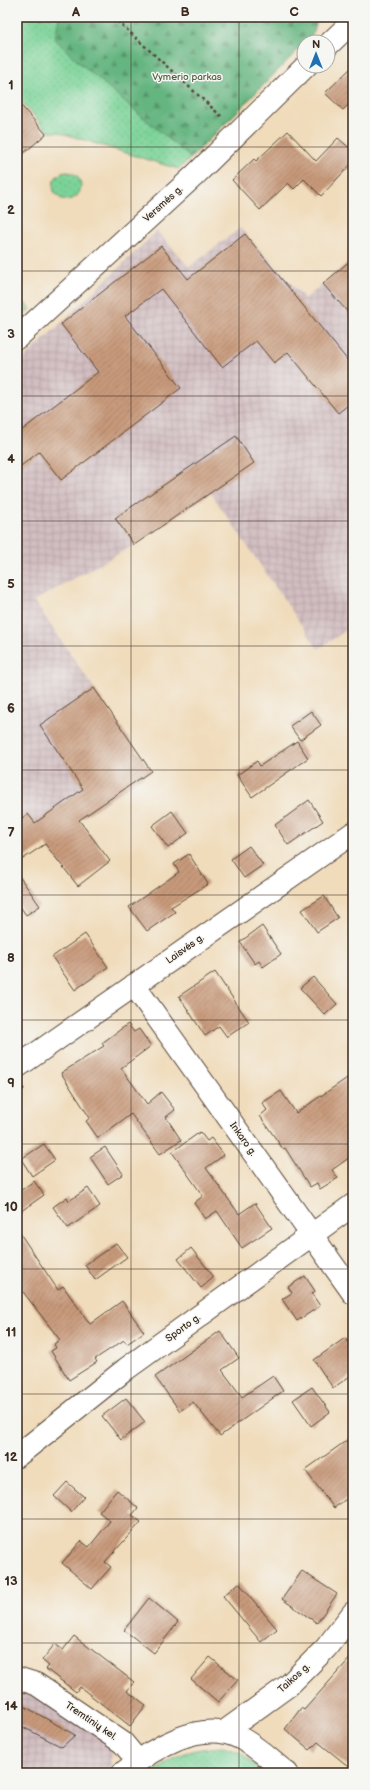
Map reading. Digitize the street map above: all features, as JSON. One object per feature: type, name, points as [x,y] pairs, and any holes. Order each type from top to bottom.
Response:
[{"type":"street","points":[[336,36],[348,23]]},
{"type":"street","name":"Versmės g.","points":[[17,338],[194,176],[298,74]]},
{"type":"street","name":"Laisvės g.","points":[[17,1067],[134,984],[353,833]]},
{"type":"street","name":"Inkaro g.","points":[[134,984],[353,1293]]},
{"type":"street","name":"Sporto g.","points":[[17,1456],[126,1369],[353,1205]]},
{"type":"street","name":"Taikos g.","points":[[224,1732],[289,1685],[326,1648],[353,1613]]},
{"type":"street","name":"Tremtinių kel.","points":[[17,1678],[36,1684],[123,1743],[130,1767],[164,1745],[185,1737],[206,1732],[224,1732],[241,1738],[287,1773]]},
{"type":"path","points":[[113,17],[239,132]]},
{"type":"shaded area","points":[[240,228],[305,299],[353,258],[353,626],[318,649],[211,493],[134,545],[34,601],[151,771],[17,863],[17,365],[157,231],[189,267]]},
{"type":"shaded area","points":[[17,1688],[35,1694],[111,1744],[111,1766],[102,1773],[17,1773]]},
{"type":"green space","name":"Vymerio parkas","points":[[17,17],[318,17],[312,34],[296,34],[295,53],[191,158],[178,169],[58,132],[48,132],[21,101],[17,104]]},
{"type":"green space","name":"Vymerio parkas","points":[[59,17],[318,17],[314,32],[312,34],[296,34],[296,52],[191,158],[74,58],[55,39]]},
{"type":"green space","points":[[67,172],[77,176],[81,186],[77,196],[67,200],[57,196],[53,186],[57,176]]},
{"type":"green space","points":[[17,294],[30,309],[17,321]]},
{"type":"green space","points":[[223,1747],[241,1753],[265,1773],[151,1773],[184,1753],[201,1749]]},
{"type":"building","points":[[353,66],[353,100],[343,110],[325,93]]},
{"type":"building","points":[[17,101],[46,134],[17,159]]},
{"type":"building","points":[[288,131],[316,161],[338,138],[353,151],[353,162],[321,196],[304,179],[294,189],[288,183],[260,210],[232,180],[254,159],[256,161]]},
{"type":"building","points":[[245,234],[353,367],[353,401],[338,413],[288,352],[274,363],[256,341],[222,367],[161,289],[125,316],[181,388],[61,480],[39,452],[17,469],[17,434],[98,372],[61,324],[161,246],[188,279]]},
{"type":"building","points":[[353,258],[353,318],[323,284]]},
{"type":"building","points":[[236,436],[254,463],[134,545],[115,518]]},
{"type":"building","points":[[94,688],[151,771],[79,820],[110,861],[78,886],[45,844],[17,863],[17,821],[28,814],[35,823],[83,789],[40,725]]},
{"type":"building","points":[[311,711],[321,725],[300,740],[290,726]]},
{"type":"building","points":[[297,741],[308,758],[252,797],[237,775],[257,761],[260,766]]},
{"type":"building","points":[[309,800],[323,821],[288,845],[275,825]]},
{"type":"building","points":[[172,811],[188,833],[168,848],[152,826]]},
{"type":"building","points":[[249,846],[263,865],[244,878],[231,859]]},
{"type":"building","points":[[189,854],[208,884],[171,907],[175,912],[147,931],[129,907],[179,872],[174,864]]},
{"type":"building","points":[[17,873],[40,906],[26,915],[17,902]]},
{"type":"building","points":[[324,896],[338,918],[317,932],[302,910]]},
{"type":"building","points":[[262,926],[281,954],[263,967],[259,961],[255,964],[240,942]]},
{"type":"building","points":[[85,934],[108,967],[75,990],[52,957]]},
{"type":"building","points":[[215,972],[249,1022],[227,1037],[219,1026],[205,1036],[179,996]]},
{"type":"building","points":[[313,977],[337,1004],[325,1015],[300,988]]},
{"type":"building","points":[[128,1024],[134,1032],[139,1029],[151,1046],[121,1068],[147,1104],[161,1092],[175,1110],[166,1117],[181,1140],[160,1154],[131,1114],[98,1138],[86,1121],[90,1118],[61,1073],[104,1046],[102,1043]]},
{"type":"building","points":[[353,1074],[353,1155],[332,1170],[338,1178],[320,1189],[317,1183],[310,1187],[285,1148],[283,1149],[260,1116],[267,1110],[262,1103],[281,1091],[296,1113]]},
{"type":"building","points":[[200,1132],[207,1141],[211,1138],[224,1155],[206,1168],[239,1214],[255,1203],[272,1228],[242,1248],[217,1211],[205,1219],[194,1203],[203,1196],[172,1152]]},
{"type":"building","points":[[44,1144],[55,1160],[32,1176],[21,1159]]},
{"type":"building","points":[[105,1147],[123,1174],[108,1184],[90,1157]]},
{"type":"building","points":[[34,1181],[44,1195],[17,1214],[17,1193]]},
{"type":"building","points":[[88,1188],[100,1206],[68,1228],[53,1207],[67,1197],[69,1201]]},
{"type":"building","points":[[17,1229],[58,1290],[63,1286],[90,1324],[122,1301],[144,1332],[127,1344],[124,1340],[95,1359],[97,1362],[69,1380],[51,1351],[56,1348],[54,1344],[60,1340],[17,1284]]},
{"type":"building","points":[[116,1243],[127,1257],[95,1280],[85,1265]]},
{"type":"building","points":[[191,1248],[214,1277],[201,1288],[178,1259]]},
{"type":"building","points":[[305,1276],[315,1291],[312,1294],[320,1306],[297,1321],[282,1299],[292,1293],[288,1287]]},
{"type":"building","points":[[220,1331],[239,1358],[222,1370],[242,1397],[273,1376],[283,1391],[220,1436],[193,1402],[180,1411],[155,1377]]},
{"type":"building","points":[[345,1338],[353,1350],[353,1374],[333,1388],[314,1360]]},
{"type":"building","points":[[312,1387],[330,1412],[311,1426],[293,1400]]},
{"type":"building","points":[[126,1398],[145,1422],[121,1440],[102,1416]]},
{"type":"building","points":[[353,1436],[353,1494],[334,1508],[305,1470]]},
{"type":"building","points":[[67,1482],[84,1497],[71,1512],[54,1496]]},
{"type":"building","points":[[117,1490],[138,1508],[132,1515],[141,1522],[105,1562],[111,1567],[92,1589],[62,1563],[81,1541],[89,1547],[110,1521],[99,1512]]},
{"type":"building","points":[[302,1571],[337,1594],[317,1623],[282,1599]]},
{"type":"building","points":[[239,1583],[277,1629],[261,1642],[223,1596]]},
{"type":"building","points":[[149,1598],[178,1622],[154,1653],[124,1630]]},
{"type":"building","points":[[74,1636],[134,1682],[127,1691],[146,1705],[130,1726],[80,1687],[76,1692],[46,1669],[49,1666],[42,1660],[55,1644],[63,1650]]},
{"type":"building","points":[[353,1655],[353,1770],[318,1742],[310,1750],[285,1729],[301,1708],[304,1710]]},
{"type":"building","points":[[210,1657],[238,1680],[218,1702],[191,1679]]},
{"type":"building","points":[[17,1702],[75,1735],[62,1747],[17,1724]]}]
